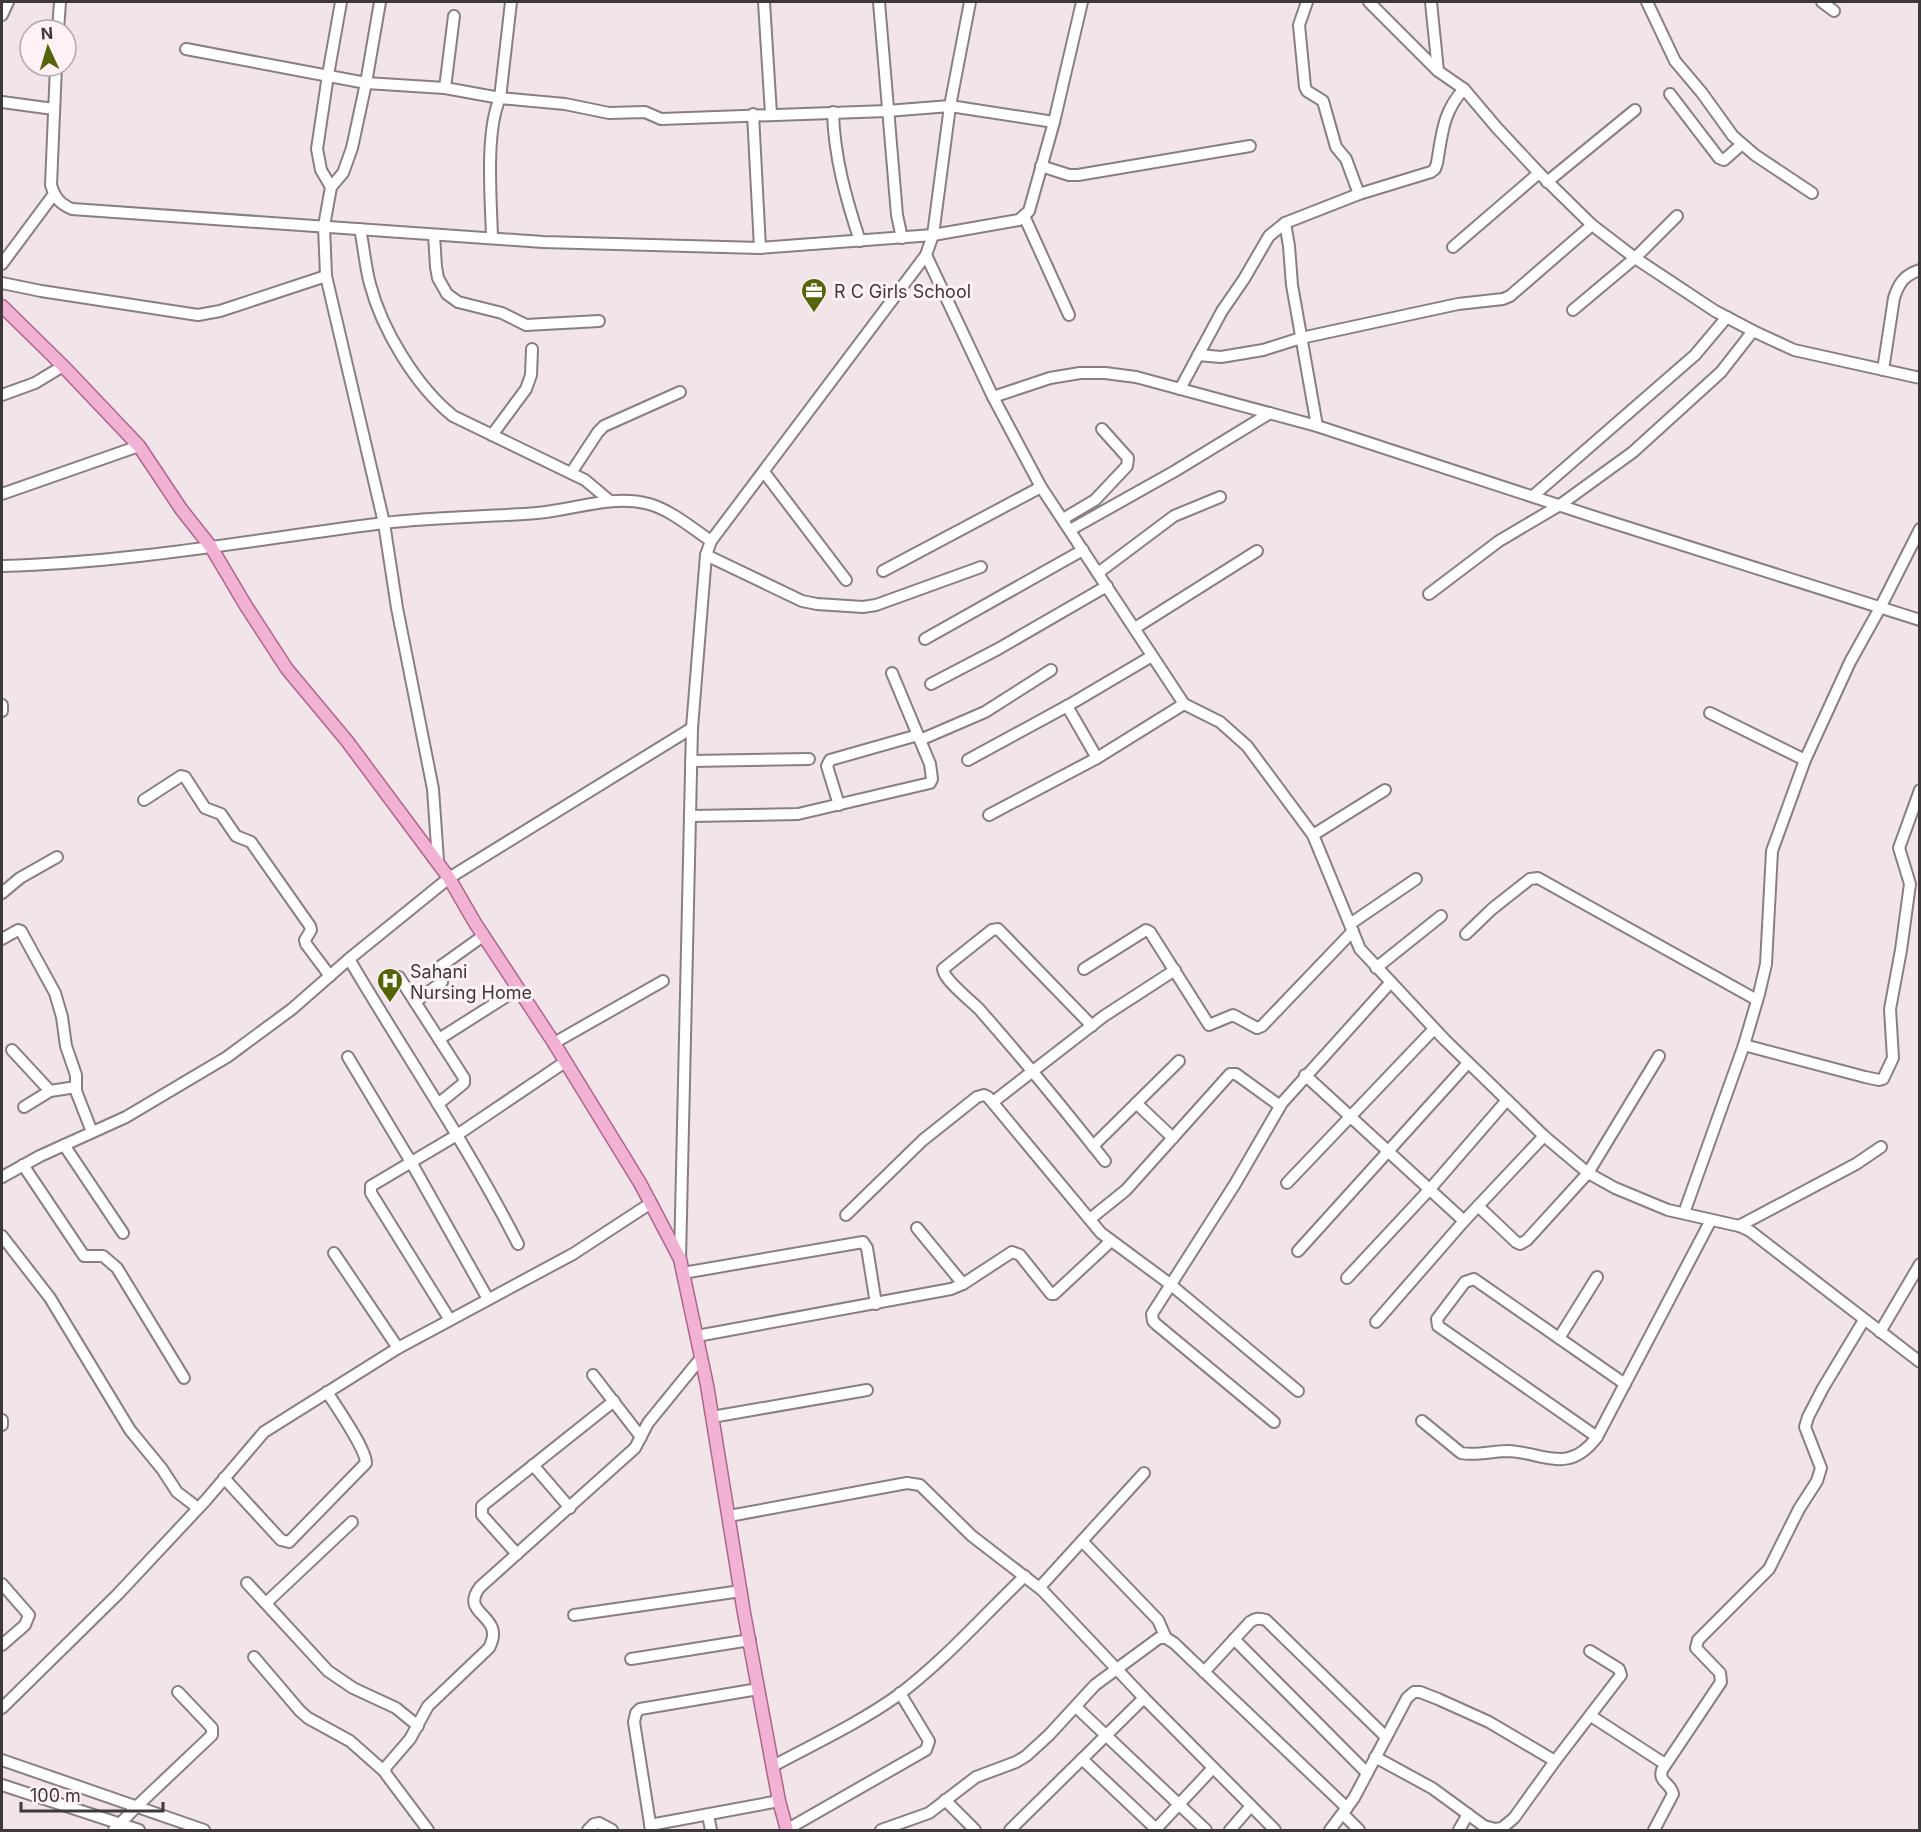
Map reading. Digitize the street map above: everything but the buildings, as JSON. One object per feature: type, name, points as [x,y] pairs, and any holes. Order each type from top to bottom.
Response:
[{"type":"main road","points":[[2,306],[139,446],[181,509],[212,547],[246,606],[287,669],[347,741],[438,861],[483,936],[554,1042],[651,1203],[680,1259],[712,1416],[779,1802],[787,1830]]},
{"type":"street","points":[[2,15],[8,2]]},
{"type":"street","points":[[59,18],[60,2]]},
{"type":"street","points":[[331,187],[321,170],[317,148],[341,2]]},
{"type":"street","points":[[380,2],[352,148],[343,173],[331,187],[324,226],[326,276],[384,523],[397,608],[433,789],[438,861]]},
{"type":"street","points":[[492,238],[491,130],[494,111],[500,98],[511,2]]},
{"type":"street","points":[[764,2],[771,114]]},
{"type":"street","points":[[879,2],[897,216],[902,238]]},
{"type":"street","points":[[680,1259],[692,728],[706,555],[711,541],[926,255],[933,235],[950,106],[970,2]]},
{"type":"street","points":[[55,78],[50,175],[54,194],[62,204],[72,208],[543,242],[760,248],[902,238],[1019,220],[1029,210],[1054,122],[1082,2]]},
{"type":"street","points":[[1307,2],[1299,25],[1305,87],[1307,91],[1323,101],[1336,147],[1346,159],[1359,194]]},
{"type":"street","points":[[1369,2],[1438,71],[1464,89],[1543,177],[1592,225],[1635,258],[1727,317],[1753,332],[1794,350],[1920,378]]},
{"type":"street","points":[[1431,2],[1438,71]]},
{"type":"street","points":[[1647,2],[1675,61],[1741,145],[1812,194]]},
{"type":"street","points":[[1822,2],[1834,11]]},
{"type":"street","points":[[445,88],[454,16]]},
{"type":"street","points":[[186,49],[366,83],[445,88],[500,98],[565,104],[609,113],[645,112],[661,118],[887,111],[950,106],[1054,122]]},
{"type":"street","points":[[1180,389],[1222,311],[1244,279],[1265,241],[1285,223],[1359,194],[1435,169],[1446,114],[1452,101],[1464,89]]},
{"type":"street","points":[[1670,94],[1722,160],[1741,145]]},
{"type":"street","points":[[2,102],[54,110]]},
{"type":"street","points":[[1453,247],[1635,110]]},
{"type":"street","points":[[833,112],[834,144],[860,241]]},
{"type":"street","points":[[753,114],[760,248]]},
{"type":"street","points":[[1041,166],[1069,175],[1078,175],[1250,146]]},
{"type":"street","points":[[2,264],[54,194]]},
{"type":"street","points":[[1024,216],[1069,315]]},
{"type":"street","points":[[1573,310],[1635,258],[1677,216]]},
{"type":"street","points":[[1285,223],[1292,285],[1317,426]]},
{"type":"street","points":[[1198,355],[1221,357],[1242,354],[1301,338],[1458,304],[1503,299],[1510,296],[1592,225]]},
{"type":"street","points":[[360,229],[370,283],[383,318],[424,389],[453,416],[590,483],[610,501]]},
{"type":"street","points":[[434,235],[438,278],[447,294],[458,302],[502,313],[526,326],[599,321]]},
{"type":"street","points":[[926,255],[993,397],[1041,487],[1184,704],[1220,722],[1247,746],[1313,835],[1360,949],[1376,968],[1468,1063],[1544,1136],[1588,1173],[1615,1188],[1668,1210],[1739,1226],[1760,1238],[1920,1362]]},
{"type":"street","points":[[1883,370],[1897,288],[1909,273],[1920,270]]},
{"type":"street","points":[[2,283],[198,315],[220,311],[326,276]]},
{"type":"street","points":[[1533,496],[1705,346],[1727,317]]},
{"type":"street","points":[[1429,594],[1499,541],[1560,505],[1633,452],[1721,372],[1753,332]]},
{"type":"street","points":[[492,435],[526,388],[531,375],[532,349]]},
{"type":"street","points":[[2,395],[34,383],[63,366]]},
{"type":"street","points":[[993,397],[1050,378],[1080,373],[1136,377],[1317,426],[1920,620]]},
{"type":"street","points":[[571,473],[604,426],[680,392]]},
{"type":"street","points":[[1070,530],[1175,471],[1270,413]]},
{"type":"street","points":[[1063,519],[1095,500],[1127,466],[1128,458],[1102,429]]},
{"type":"street","points":[[2,494],[139,446]]},
{"type":"street","points":[[764,472],[846,580]]},
{"type":"street","points":[[883,571],[1041,487]]},
{"type":"street","points":[[1098,573],[1168,520],[1220,497]]},
{"type":"street","points":[[2,566],[57,565],[212,547],[384,523],[541,513],[610,501],[650,504],[711,541]]},
{"type":"street","points":[[1684,1214],[1744,1045],[1766,964],[1772,851],[1804,760],[1850,662],[1920,529]]},
{"type":"street","points":[[925,639],[1083,550]]},
{"type":"street","points":[[1135,628],[1257,551]]},
{"type":"street","points":[[706,555],[802,600],[817,604],[863,608],[888,602],[981,567]]},
{"type":"street","points":[[931,684],[998,649],[1107,586]]},
{"type":"street","points":[[968,760],[1152,656]]},
{"type":"street","points":[[839,805],[827,766],[830,760],[919,737],[985,712],[1051,670]]},
{"type":"street","points":[[690,816],[798,814],[930,783],[932,779],[930,764],[892,673]]},
{"type":"street","points":[[989,815],[1097,758],[1184,704]]},
{"type":"street","points":[[2,705],[2,711]]},
{"type":"street","points":[[1067,706],[1097,758]]},
{"type":"street","points":[[1710,713],[1804,760]]},
{"type":"street","points":[[2,1177],[64,1145],[126,1117],[227,1057],[292,1009],[349,959],[450,878],[692,728]]},
{"type":"street","points":[[691,761],[809,759]]},
{"type":"street","points":[[144,800],[181,776],[185,777],[205,808],[221,814],[236,836],[251,842],[310,926],[311,930],[305,940],[306,944],[330,976]]},
{"type":"street","points":[[1313,835],[1384,790]]},
{"type":"street","points":[[1744,1045],[1865,1077],[1883,1079],[1893,1060],[1890,1010],[1910,884],[1899,848],[1920,790]]},
{"type":"street","points":[[2,893],[20,878],[57,856]]},
{"type":"street","points":[[1466,934],[1492,909],[1530,879],[1538,878],[1757,1000]]},
{"type":"street","points":[[1084,969],[1146,930],[1150,932],[1209,1025],[1231,1015],[1257,1028],[1262,1026],[1351,928],[1416,879]]},
{"type":"street","points":[[1376,968],[1441,916]]},
{"type":"street","points":[[1092,1026],[998,929],[992,930],[943,969],[944,975],[970,1000],[1034,1071],[1105,1161]]},
{"type":"street","points":[[2,939],[21,930],[53,987],[62,1017],[66,1046],[76,1075],[76,1087],[92,1132]]},
{"type":"street","points":[[415,1002],[442,982],[441,966],[483,936]]},
{"type":"street","points":[[349,959],[457,1135],[518,1244]]},
{"type":"street","points":[[993,1102],[1092,1026],[1175,970]]},
{"type":"street","points":[[399,977],[463,1076],[464,1081],[438,1104]]},
{"type":"street","points":[[554,1042],[663,981]]},
{"type":"street","points":[[1274,1422],[1153,1321],[1154,1310],[1235,1184],[1280,1106],[1305,1075],[1391,982]]},
{"type":"street","points":[[439,1039],[518,989]]},
{"type":"street","points":[[1287,1183],[1434,1029]]},
{"type":"street","points":[[12,1050],[50,1090]]},
{"type":"street","points":[[1478,1206],[1516,1242],[1523,1243],[1588,1173],[1659,1056]]},
{"type":"street","points":[[348,1057],[411,1162],[488,1299]]},
{"type":"street","points":[[1093,1146],[1179,1061]]},
{"type":"street","points":[[450,1320],[371,1193],[373,1185],[457,1135],[565,1062]]},
{"type":"street","points":[[1298,1251],[1468,1063]]},
{"type":"street","points":[[1090,1219],[1126,1190],[1230,1074],[1236,1074],[1280,1106]]},
{"type":"street","points":[[1305,1075],[1464,1221]]},
{"type":"street","points":[[24,1107],[50,1090],[76,1087]]},
{"type":"street","points":[[846,1215],[923,1140],[976,1097],[984,1095],[993,1102],[1111,1241],[1170,1284],[1298,1390]]},
{"type":"street","points":[[1347,1278],[1430,1189],[1507,1100]]},
{"type":"street","points":[[1136,1103],[1173,1138]]},
{"type":"street","points":[[1376,1322],[1464,1221],[1544,1136]]},
{"type":"street","points":[[64,1145],[123,1233]]},
{"type":"street","points":[[1739,1226],[1856,1164],[1881,1147]]},
{"type":"street","points":[[24,1165],[84,1256],[102,1256],[117,1268],[184,1378]]},
{"type":"street","points":[[2,1708],[118,1594],[198,1508],[264,1432],[398,1348],[573,1254],[651,1203]]},
{"type":"street","points":[[1422,1421],[1465,1454],[1512,1451],[1562,1460],[1584,1452],[1597,1437],[1711,1220]]},
{"type":"street","points":[[917,1228],[963,1284]]},
{"type":"street","points":[[2,1236],[50,1298],[125,1423],[162,1468],[177,1492],[198,1508]]},
{"type":"street","points":[[697,1336],[937,1293],[963,1284],[1015,1251],[1051,1294],[1057,1293],[1111,1241]]},
{"type":"street","points":[[683,1273],[862,1242],[867,1248],[876,1304]]},
{"type":"street","points":[[334,1253],[398,1348]]},
{"type":"street","points":[[1880,1332],[1920,1264]]},
{"type":"street","points":[[1559,1338],[1598,1277]]},
{"type":"street","points":[[1597,1437],[1438,1326],[1437,1319],[1465,1282],[1474,1279],[1625,1384]]},
{"type":"street","points":[[1654,1830],[1673,1794],[1660,1777],[1665,1764],[1722,1682],[1720,1673],[1696,1648],[1698,1640],[1769,1569],[1799,1509],[1817,1481],[1821,1468],[1805,1428],[1808,1417],[1864,1320]]},
{"type":"street","points":[[385,1772],[387,1766],[410,1739],[428,1706],[489,1648],[495,1634],[475,1606],[474,1594],[635,1448],[648,1423],[701,1358]]},
{"type":"street","points":[[593,1375],[641,1437]]},
{"type":"street","points":[[712,1416],[867,1390]]},
{"type":"street","points":[[224,1478],[280,1540],[289,1542],[366,1463],[365,1456],[327,1392]]},
{"type":"street","points":[[517,1554],[482,1515],[481,1509],[614,1401]]},
{"type":"street","points":[[534,1465],[570,1508]]},
{"type":"street","points":[[1040,1587],[1144,1473]]},
{"type":"street","points":[[729,1516],[916,1483],[972,1536],[1040,1587],[1144,1698],[1275,1830]]},
{"type":"street","points":[[266,1603],[352,1522]]},
{"type":"street","points":[[1082,1541],[1158,1620],[1166,1638],[1204,1672],[1345,1811],[1359,1830]]},
{"type":"street","points":[[773,1767],[900,1694],[1024,1576]]},
{"type":"street","points":[[247,1583],[328,1671],[353,1688],[396,1708],[418,1726]]},
{"type":"street","points":[[2,1584],[28,1611],[29,1618],[25,1625],[2,1645]]},
{"type":"street","points":[[574,1615],[741,1591]]},
{"type":"street","points":[[1204,1672],[1255,1618],[1266,1620],[1386,1737]]},
{"type":"street","points":[[881,1830],[919,1819],[976,1777],[1026,1756],[1095,1686],[1150,1642],[1158,1638],[1166,1638]]},
{"type":"street","points":[[631,1659],[750,1640]]},
{"type":"street","points":[[1234,1640],[1367,1773]]},
{"type":"street","points":[[1375,1757],[1432,1788],[1484,1826],[1502,1828],[1514,1818],[1621,1676],[1619,1669],[1590,1651]]},
{"type":"street","points":[[254,1657],[300,1711],[350,1742],[385,1772],[428,1830]]},
{"type":"street","points":[[758,1689],[640,1709],[636,1713],[634,1722],[650,1828],[779,1802]]},
{"type":"street","points":[[125,1819],[212,1735],[212,1728],[178,1692]]},
{"type":"street","points":[[1330,1830],[1345,1811],[1407,1698],[1414,1692],[1420,1692],[1489,1722],[1555,1761]]},
{"type":"street","points":[[787,1830],[926,1750],[929,1741],[900,1694]]},
{"type":"street","points":[[1010,1830],[1144,1698]]},
{"type":"street","points":[[1076,1707],[1206,1830]]},
{"type":"street","points":[[1591,1716],[1665,1764]]},
{"type":"street","points":[[1082,1759],[1155,1830],[1213,1768]]},
{"type":"street","points":[[2,1760],[125,1819],[139,1830]]},
{"type":"street","points":[[2,1785],[125,1819],[204,1830]]},
{"type":"street","points":[[945,1800],[975,1830]]},
{"type":"street","points":[[1230,1830],[1251,1806]]},
{"type":"street","points":[[1459,1830],[1468,1814]]},
{"type":"street","points":[[708,1815],[711,1830]]},
{"type":"street","points":[[588,1830],[594,1824],[599,1823],[612,1830]]},
{"type":"place","name":"R C Girls School","points":[[814,314]]},
{"type":"place","name":"Sahani Nursing Home","points":[[390,1004]]}]
